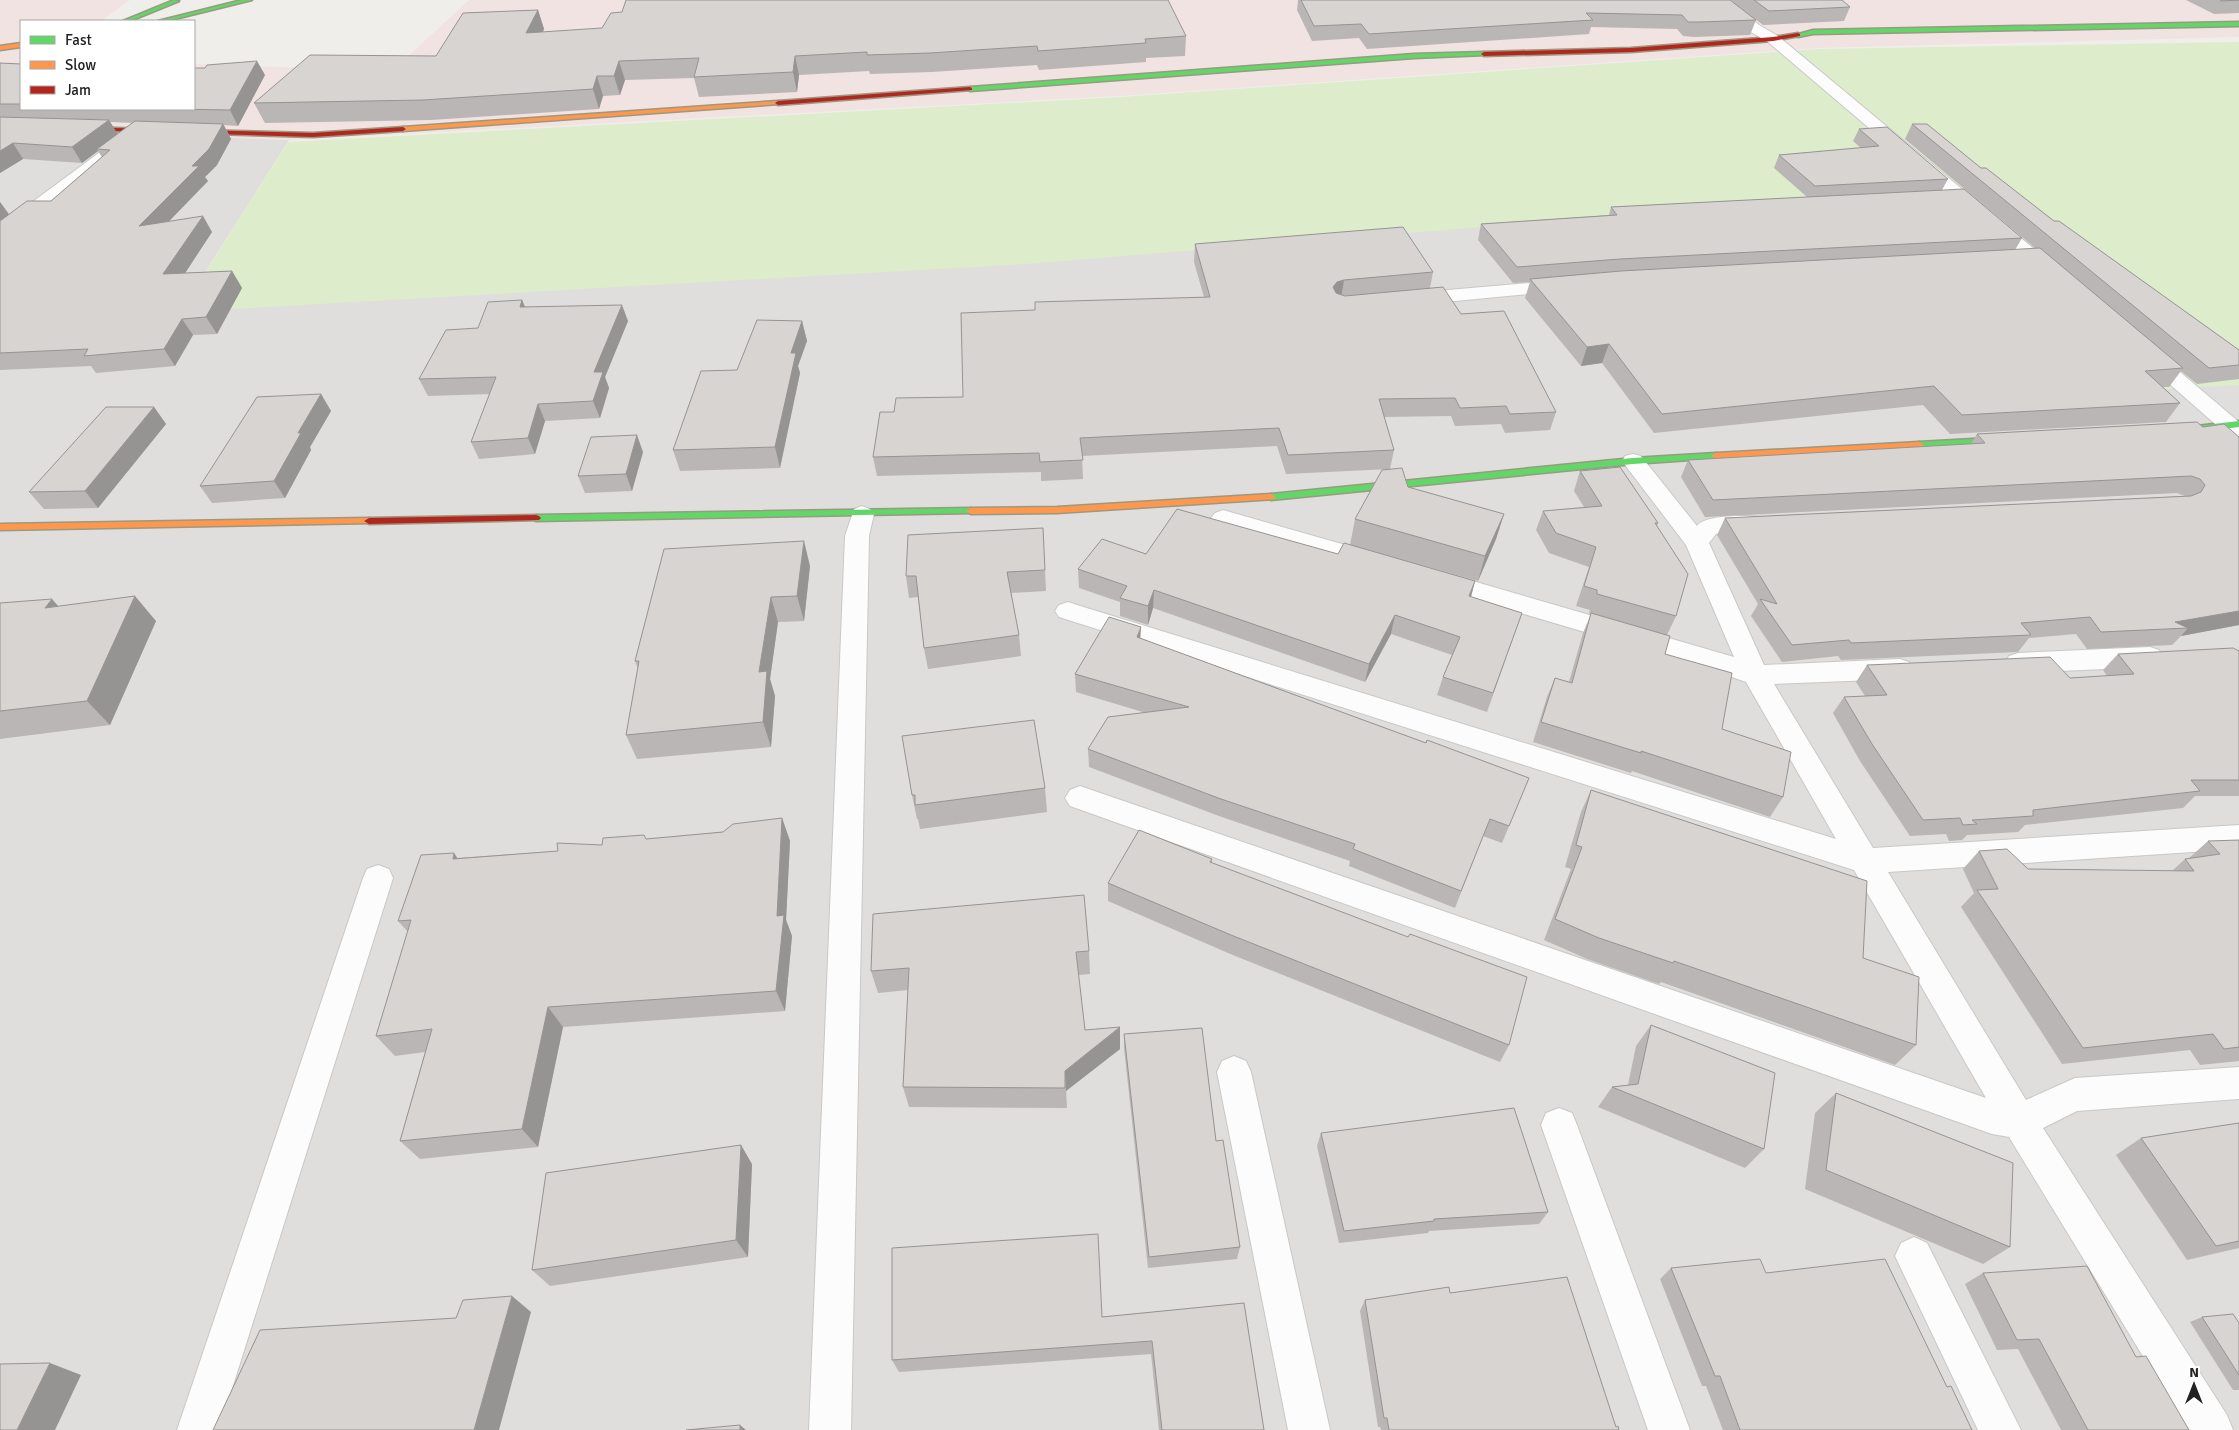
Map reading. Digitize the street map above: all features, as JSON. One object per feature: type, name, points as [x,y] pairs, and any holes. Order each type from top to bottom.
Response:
[{"type":"main road","points":[[128,20],[178,0]]},
{"type":"main road","points":[[165,20],[249,0]]},
{"type":"main road","points":[[69,128],[313,135],[886,96],[1414,56],[1630,50],[1773,38],[1813,32],[2239,24]]},
{"type":"main road","points":[[1773,38],[1822,40],[2239,30]]},
{"type":"main road","points":[[0,48],[20,45]]},
{"type":"main road","points":[[0,56],[20,53]]},
{"type":"main road","points":[[2177,430],[2236,427]]},
{"type":"main road","points":[[0,528],[1057,510],[1257,498],[1633,461],[2019,439]]},
{"type":"street","points":[[1718,0],[1754,28],[1773,38],[2065,285]]},
{"type":"street","points":[[0,235],[138,131]]},
{"type":"street","points":[[1932,198],[1961,197]]},
{"type":"street","points":[[2007,262],[2035,259]]},
{"type":"street","points":[[1390,301],[1585,284]]},
{"type":"street","points":[[2132,342],[2236,427]]},
{"type":"street","points":[[1633,461],[1697,543],[1755,675],[2019,1121],[2212,1430]]},
{"type":"street","points":[[830,1430],[857,536],[862,514]]},
{"type":"street","points":[[1223,518],[1722,663],[1755,675],[1923,668]]},
{"type":"street","points":[[1697,543],[1708,526],[1778,523]]},
{"type":"street","points":[[1068,611],[1867,862],[2239,837]]},
{"type":"street","points":[[1992,664],[2170,656]]},
{"type":"street","points":[[1080,798],[1992,1117],[2019,1121],[2075,1095],[2239,1083]]},
{"type":"street","points":[[198,1430],[378,878]]},
{"type":"street","points":[[1234,1072],[1309,1430]]},
{"type":"street","points":[[1559,1125],[1669,1430]]},
{"type":"street","points":[[1914,1256],[2000,1430]]},
{"type":"shaded area","points":[[0,0],[130,0],[102,20],[20,20],[20,110],[195,110],[195,64],[392,71],[469,0],[2239,0],[2239,37],[1817,48],[1120,96],[289,140],[0,129]]},
{"type":"shaded area","points":[[0,128],[289,140],[181,310],[1911,190],[2239,382],[2239,1430],[0,1430]]},
{"type":"green space","points":[[2239,42],[2239,385],[2147,390],[1913,192],[1025,264],[180,312],[288,142],[1121,97],[1819,49]]},
{"type":"building","points":[[626,0],[1168,0],[1186,36],[1145,39],[1146,43],[1038,51],[1037,46],[930,53],[867,55],[867,52],[795,56],[793,72],[694,77],[699,58],[619,61],[614,76],[597,76],[593,89],[423,100],[254,103],[310,55],[436,56],[463,13],[538,10],[526,33],[602,28],[611,13],[622,12]]},
{"type":"building","points":[[1301,0],[1730,0],[1756,20],[1688,22],[1682,15],[1586,13],[1593,20],[1369,34],[1361,24],[1314,26]]},
{"type":"building","points":[[1754,0],[1842,0],[1850,7],[1769,11]]},
{"type":"building","points":[[257,61],[230,110],[195,109],[195,68],[205,68],[207,65]]},
{"type":"building","points":[[0,63],[20,64],[20,104],[0,104]]},
{"type":"building","points":[[0,117],[109,120],[72,147],[13,143],[0,151]]},
{"type":"building","points":[[135,121],[223,124],[209,149],[192,166],[199,166],[139,226],[203,216],[163,274],[232,271],[206,317],[182,319],[164,349],[84,356],[88,349],[0,353],[0,221],[27,201],[51,201],[110,150],[97,149]]},
{"type":"building","points":[[1912,124],[1927,124],[1981,168],[1986,168],[2054,221],[2059,221],[2239,350],[2239,365],[2209,368]]},
{"type":"building","points":[[1887,127],[1948,179],[1815,186],[1779,155],[1879,146],[1859,129]]},
{"type":"building","points":[[1964,189],[2022,238],[1620,259],[1517,267],[1481,224],[1617,215],[1611,207]]},
{"type":"building","points":[[1403,227],[1433,272],[1344,280],[1337,282],[1333,287],[1336,293],[1345,296],[1443,287],[1461,314],[1504,311],[1556,412],[1510,414],[1506,406],[1460,408],[1455,398],[1379,399],[1394,450],[1288,455],[1279,428],[1080,438],[1083,460],[1040,462],[1039,453],[873,457],[880,412],[894,412],[896,398],[963,397],[961,313],[1035,310],[1035,302],[1210,297],[1195,244]]},
{"type":"building","points":[[2040,248],[2183,368],[2145,371],[2180,403],[1962,415],[1934,386],[1662,414],[1609,344],[1587,347],[1530,279],[1621,271]]},
{"type":"building","points":[[522,300],[520,307],[622,305],[594,372],[603,372],[593,401],[538,404],[528,438],[471,442],[496,377],[419,379],[446,330],[478,328],[488,302]]},
{"type":"building","points":[[757,320],[802,321],[791,353],[796,353],[775,447],[673,450],[701,371],[737,370]]},
{"type":"building","points":[[321,394],[298,433],[301,433],[274,481],[200,486],[257,397]]},
{"type":"building","points":[[106,407],[154,407],[85,491],[29,492]]},
{"type":"building","points":[[2197,422],[2203,427],[2224,424],[2239,437],[2239,611],[2175,622],[2188,628],[2101,632],[2090,617],[2021,623],[2031,635],[1851,643],[1849,640],[1792,645],[1760,599],[1777,604],[1725,518],[2191,496],[2201,492],[2205,485],[2200,479],[2191,476],[1713,500],[1688,460],[1985,443],[1977,434]]},
{"type":"building","points":[[637,435],[626,474],[578,476],[591,437]]},
{"type":"building","points":[[1620,467],[1658,523],[1655,523],[1688,574],[1676,616],[1597,594],[1597,590],[1584,586],[1596,547],[1556,533],[1543,511],[1602,506],[1580,471]]},
{"type":"building","points":[[1402,468],[1408,487],[1504,514],[1485,556],[1355,519],[1382,470]]},
{"type":"building","points":[[1177,509],[1338,554],[1344,543],[1475,581],[1469,596],[1522,613],[1493,693],[1443,677],[1460,637],[1395,615],[1369,664],[1154,590],[1148,606],[1120,598],[1127,586],[1078,569],[1102,539],[1146,554]]},
{"type":"building","points":[[1043,528],[1045,570],[1007,572],[1019,635],[924,648],[916,576],[906,576],[908,535]]},
{"type":"building","points":[[804,541],[797,596],[771,597],[759,672],[767,671],[763,722],[626,735],[639,661],[635,661],[664,549]]},
{"type":"building","points":[[135,596],[87,701],[0,711],[0,603],[52,599],[45,608]]},
{"type":"building","points":[[1591,613],[1670,636],[1665,654],[1732,673],[1722,729],[1791,752],[1783,797],[1641,751],[1641,753],[1541,722],[1555,678],[1572,683]]},
{"type":"building","points":[[1109,617],[1141,627],[1137,637],[1426,743],[1427,740],[1529,778],[1509,826],[1490,819],[1461,891],[1353,849],[1355,844],[1221,799],[1088,749],[1108,717],[1189,707],[1075,674]]},
{"type":"building","points":[[2233,648],[2239,651],[2239,780],[2191,780],[2200,791],[2033,810],[2033,816],[1972,820],[1977,824],[1963,825],[1960,818],[1923,820],[1872,744],[1844,697],[1887,695],[1867,665],[2050,657],[2070,678],[2134,674],[2118,654]]},
{"type":"building","points":[[1034,720],[1045,788],[915,805],[915,795],[912,795],[902,736]]},
{"type":"building","points":[[1591,790],[1867,881],[1863,958],[1919,977],[1916,1045],[1674,961],[1673,963],[1599,938],[1555,919],[1582,847],[1576,845]]},
{"type":"building","points":[[782,818],[777,916],[784,915],[776,991],[548,1007],[522,1129],[400,1141],[432,1029],[376,1036],[411,920],[398,921],[421,855],[454,853],[453,859],[558,851],[557,843],[602,845],[603,838],[644,835],[646,839],[723,832],[733,824]]},
{"type":"building","points":[[1139,830],[1212,859],[1210,862],[1408,937],[1410,934],[1527,977],[1509,1045],[1231,935],[1108,883]]},
{"type":"building","points":[[2239,840],[2239,1047],[2224,1049],[2213,1034],[2083,1048],[1977,890],[1998,889],[1979,851],[2007,849],[2028,869],[2194,871],[2185,859],[2220,854],[2208,841]]},
{"type":"building","points":[[1084,895],[1089,951],[1076,952],[1085,1030],[1120,1027],[1065,1071],[1065,1088],[903,1087],[909,968],[871,971],[873,914]]},
{"type":"building","points":[[1651,1025],[1775,1073],[1764,1149],[1612,1087],[1638,1084]]},
{"type":"building","points":[[1202,1028],[1216,1141],[1223,1140],[1240,1247],[1149,1257],[1124,1034]]},
{"type":"building","points":[[1836,1093],[2013,1163],[2010,1247],[1826,1170]]},
{"type":"building","points":[[1514,1108],[1548,1212],[1434,1219],[1434,1221],[1344,1231],[1321,1133]]},
{"type":"building","points":[[2239,1123],[2239,1241],[2216,1246],[2141,1138]]},
{"type":"building","points":[[741,1145],[736,1240],[532,1270],[546,1173]]},
{"type":"building","points":[[1098,1234],[1102,1317],[1244,1303],[1264,1430],[1162,1430],[1152,1341],[892,1360],[892,1248]]},
{"type":"building","points":[[1760,1259],[1766,1273],[1885,1259],[1947,1387],[1951,1386],[1972,1430],[1740,1430],[1720,1376],[1715,1376],[1671,1268]]},
{"type":"building","points":[[2087,1266],[2136,1357],[2146,1356],[2189,1430],[2088,1430],[2039,1339],[2017,1340],[1983,1273]]},
{"type":"building","points":[[1567,1277],[1616,1427],[1618,1426],[1619,1430],[1389,1430],[1387,1418],[1384,1418],[1365,1300],[1449,1287],[1450,1293]]},
{"type":"building","points":[[512,1296],[474,1430],[213,1430],[260,1330],[456,1318],[463,1300]]},
{"type":"building","points":[[2233,1314],[2239,1323],[2239,1375],[2202,1317]]},
{"type":"building","points":[[50,1363],[17,1430],[0,1430],[0,1364]]},
{"type":"building","points":[[740,1425],[740,1430],[686,1430]]},
{"type":"traffic: fast","points":[[165,20],[249,0]]},
{"type":"traffic: fast","points":[[128,20],[176,1]]},
{"type":"traffic: fast","points":[[1798,35],[1813,32],[2239,24]]},
{"type":"traffic: fast","points":[[970,89],[1414,56],[1484,54]]},
{"type":"traffic: fast","points":[[2188,430],[2239,424]]},
{"type":"traffic: fast","points":[[1919,445],[2008,440]]},
{"type":"traffic: fast","points":[[1271,497],[1633,461],[1716,456]]},
{"type":"traffic: fast","points":[[536,518],[971,511]]},
{"type":"traffic: slow","points":[[0,48],[20,45]]},
{"type":"traffic: slow","points":[[403,129],[778,103]]},
{"type":"traffic: slow","points":[[1716,456],[1919,445]]},
{"type":"traffic: slow","points":[[971,511],[1057,510],[1271,497]]},
{"type":"traffic: slow","points":[[0,527],[369,521]]},
{"type":"traffic: jam","points":[[1484,54],[1631,50],[1773,39],[1798,35]]},
{"type":"traffic: jam","points":[[778,103],[970,89]]},
{"type":"traffic: jam","points":[[77,128],[313,135],[403,129]]},
{"type":"traffic: jam","points":[[369,521],[536,518]]}]
